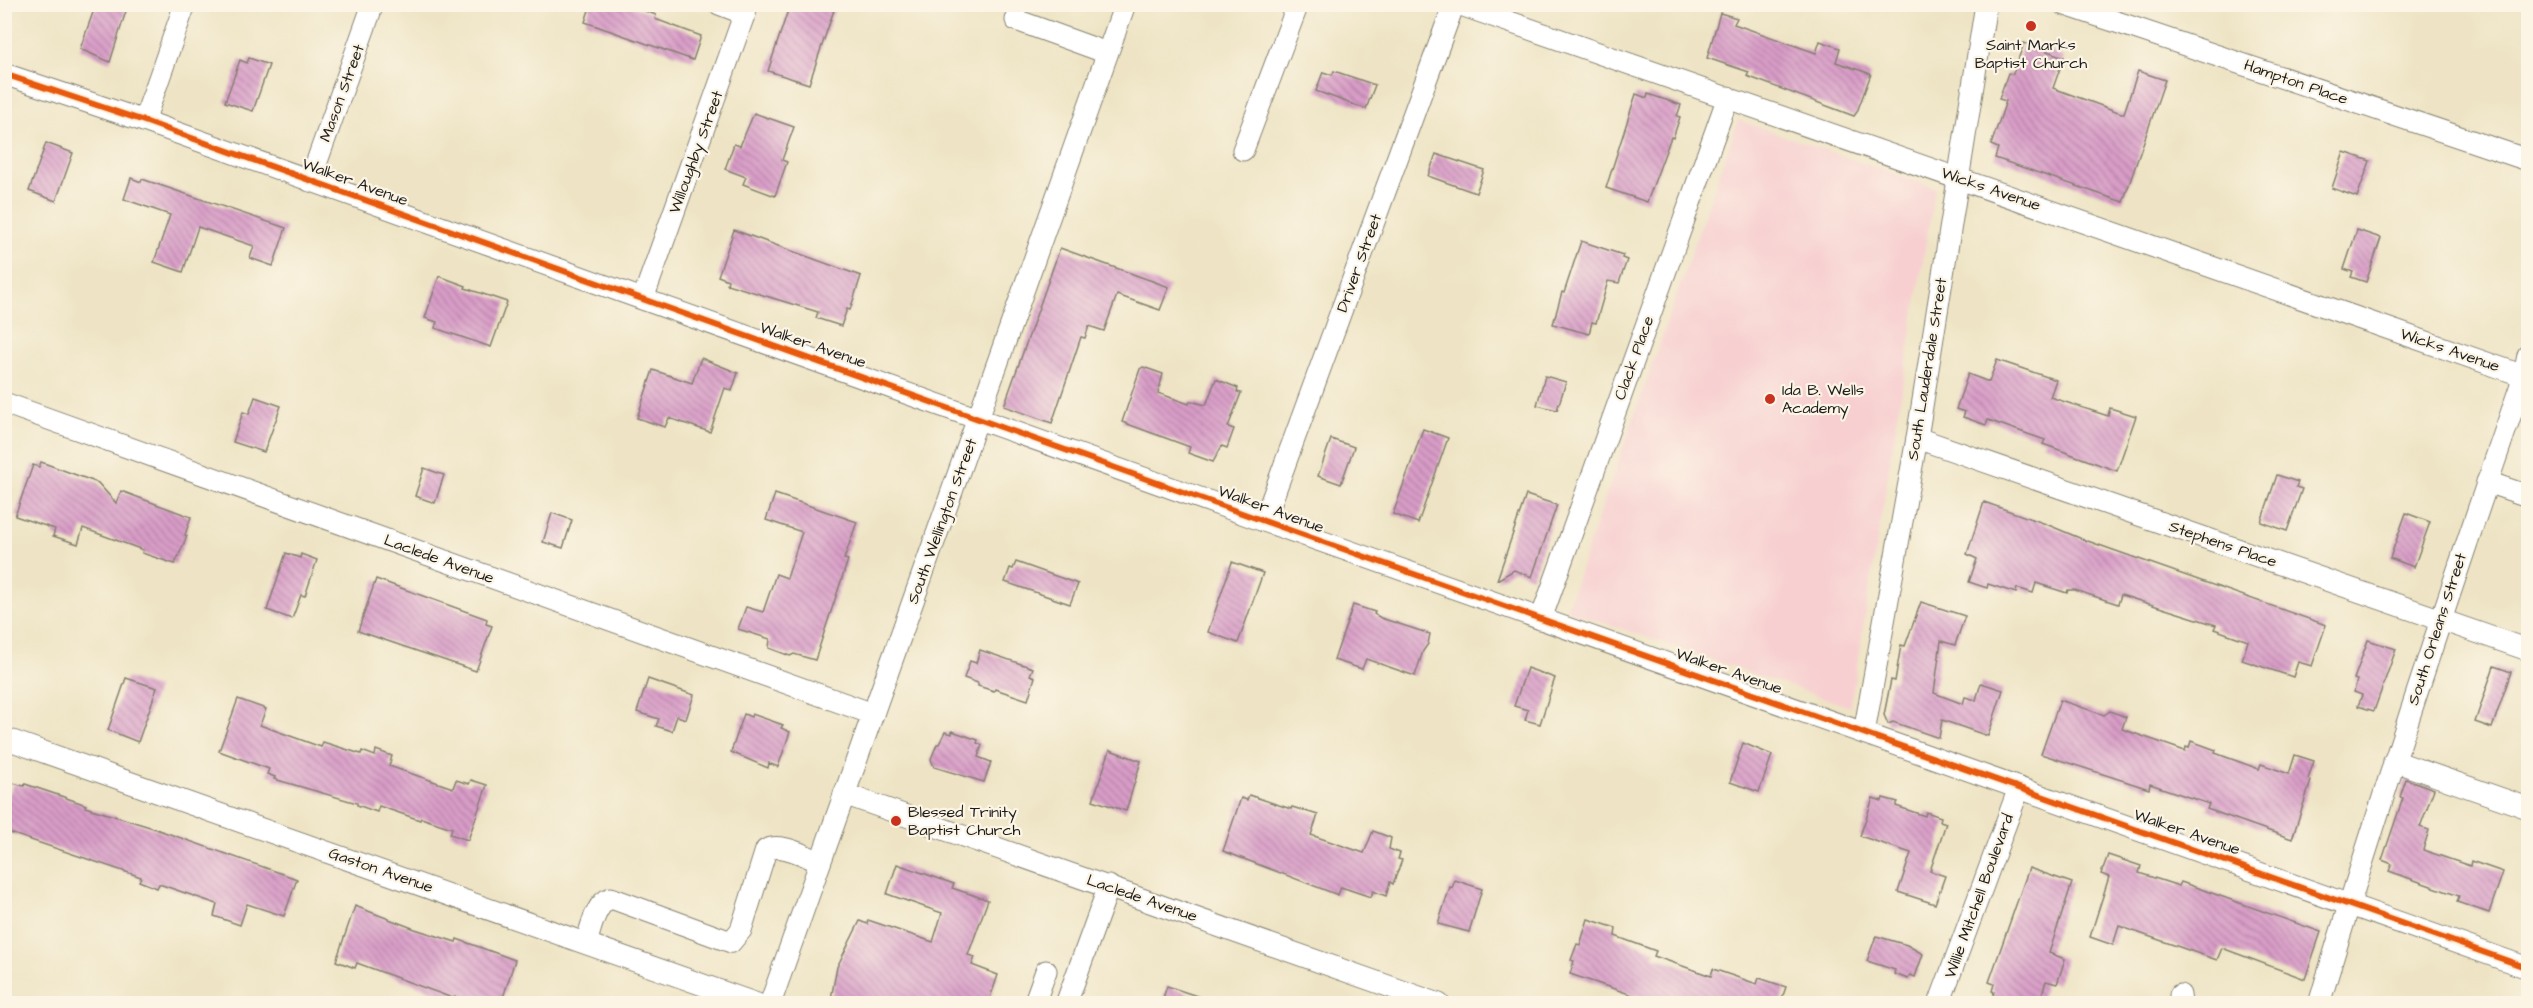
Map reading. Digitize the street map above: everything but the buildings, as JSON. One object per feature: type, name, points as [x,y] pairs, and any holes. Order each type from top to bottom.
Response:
[{"type":"street","points":[[144,121],[185,4]]},
{"type":"street","name":"Mason Street","points":[[310,181],[373,4]]},
{"type":"street","points":[[719,4],[747,9]]},
{"type":"street","name":"South Wellington Street","points":[[770,1004],[1125,4]]},
{"type":"street","points":[[1243,150],[1298,4]]},
{"type":"street","name":"Wicks Avenue","points":[[1456,4],[2524,376]]},
{"type":"street","name":"Driver Street","points":[[1264,521],[1456,4]]},
{"type":"street","name":"South Lauderdale Street","points":[[1864,733],[1917,438],[1986,4]]},
{"type":"street","name":"Hampton Place","points":[[2063,4],[2529,160]]},
{"type":"street","name":"Willoughby Street","points":[[643,299],[747,9]]},
{"type":"street","points":[[1016,20],[1107,53]]},
{"type":"street","name":"Walker Avenue","points":[[4,74],[144,121],[1264,521],[2529,968]]},
{"type":"street","name":"Clack Place","points":[[1540,619],[1728,97]]},
{"type":"street","name":"South Orleans Street","points":[[2319,1004],[2394,761],[2440,619],[2524,376],[2529,355]]},
{"type":"street","name":"Laclede Avenue","points":[[4,403],[873,714]]},
{"type":"street","name":"Stephens Place","points":[[1917,438],[2529,650]]},
{"type":"street","points":[[2487,482],[2529,496]]},
{"type":"street","name":"Gaston Avenue","points":[[4,738],[757,1004]]},
{"type":"street","points":[[2394,761],[2529,808]]},
{"type":"street","name":"Willie Mitchell Boulevard","points":[[1939,1004],[2019,788]]},
{"type":"street","name":"Laclede Avenue","points":[[844,794],[1439,1004]]},
{"type":"street","points":[[586,943],[600,905],[604,900],[611,898],[731,942],[741,930],[766,850],[772,847],[781,848],[820,862]]},
{"type":"street","points":[[1066,1004],[1109,886]]},
{"type":"street","points":[[1034,1004],[1046,970]]},
{"type":"shaded area","name":"Ida B. Wells Academy","points":[[1738,120],[1935,188],[1850,707],[1566,610]]},
{"type":"cycle path","points":[[4,74],[144,121],[1264,521],[2528,968]]},
{"type":"place","name":"Saint Marks Baptist Church","points":[[2031,26]]},
{"type":"place","name":"Ida B. Wells Academy","points":[[1770,399]]},
{"type":"place","name":"Blessed Trinity Baptist Church","points":[[896,821]]}]
